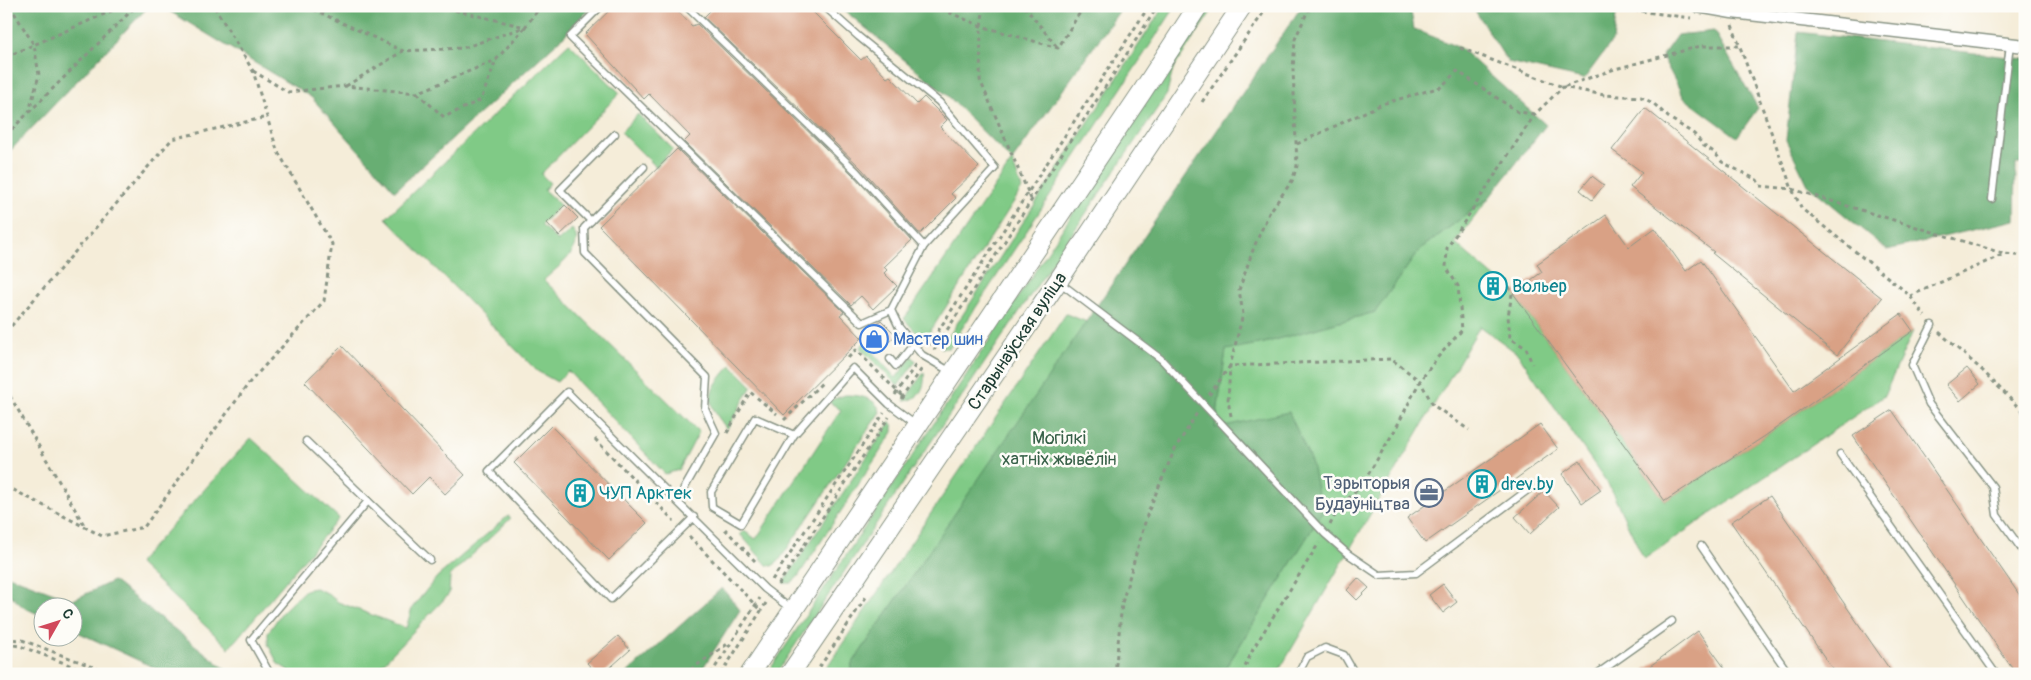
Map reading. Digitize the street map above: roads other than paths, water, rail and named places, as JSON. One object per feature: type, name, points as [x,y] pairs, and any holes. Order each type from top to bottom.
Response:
[{"type":"main road","name":"Старынаўская вуліца","points":[[750,674],[1198,6]]},
{"type":"main road","name":"Старынаўская вуліца","points":[[790,674],[1058,281],[1242,6]]},
{"type":"street","points":[[1697,12],[1732,12],[2025,46]]},
{"type":"lane","points":[[601,6],[570,37],[862,323],[891,310],[924,246],[995,168],[939,102],[824,6]]},
{"type":"lane","points":[[686,6],[857,172],[924,246]]},
{"type":"lane","points":[[1992,199],[2010,44]]},
{"type":"lane","points":[[591,221],[560,190],[615,134]]},
{"type":"lane","points":[[644,167],[584,228],[585,254],[706,377],[704,409],[716,433],[677,501]]},
{"type":"lane","points":[[1058,281],[1161,359],[1324,534],[1348,554],[1379,575],[1416,573],[1529,489]]},
{"type":"lane","points":[[891,310],[899,326],[922,355],[953,374]]},
{"type":"lane","points":[[1932,325],[1912,365],[1915,375],[1929,404],[1993,487],[1997,515],[2025,554]]},
{"type":"lane","points":[[890,359],[896,366],[913,345]]},
{"type":"lane","points":[[794,435],[755,418],[711,492],[712,507],[742,524],[794,435],[853,368],[892,406],[918,426]]},
{"type":"lane","points":[[694,517],[611,599],[489,471],[568,392],[694,517],[765,589],[794,611]]},
{"type":"lane","points":[[306,441],[430,560]]},
{"type":"lane","points":[[1840,454],[1996,674]]},
{"type":"lane","points":[[270,674],[251,640],[368,501]]},
{"type":"lane","points":[[1701,546],[1789,674]]},
{"type":"lane","points":[[1597,674],[1672,622]]},
{"type":"lane","points":[[1298,674],[1307,657],[1326,648],[1344,655],[1352,669],[1352,674]]},
{"type":"place","name":"Вольер","points":[[1493,286]]},
{"type":"place","name":"Мастер шин","points":[[874,339]]},
{"type":"place","name":"drev.by","points":[[1482,484]]},
{"type":"place","name":"ЧУП Арктек","points":[[580,493]]},
{"type":"place","name":"Тэрыторыя Будаўніцтва","points":[[1429,493]]},
{"type":"park label","name":"Могілкі хатніх жывёлін","points":[[1059,448]]}]
